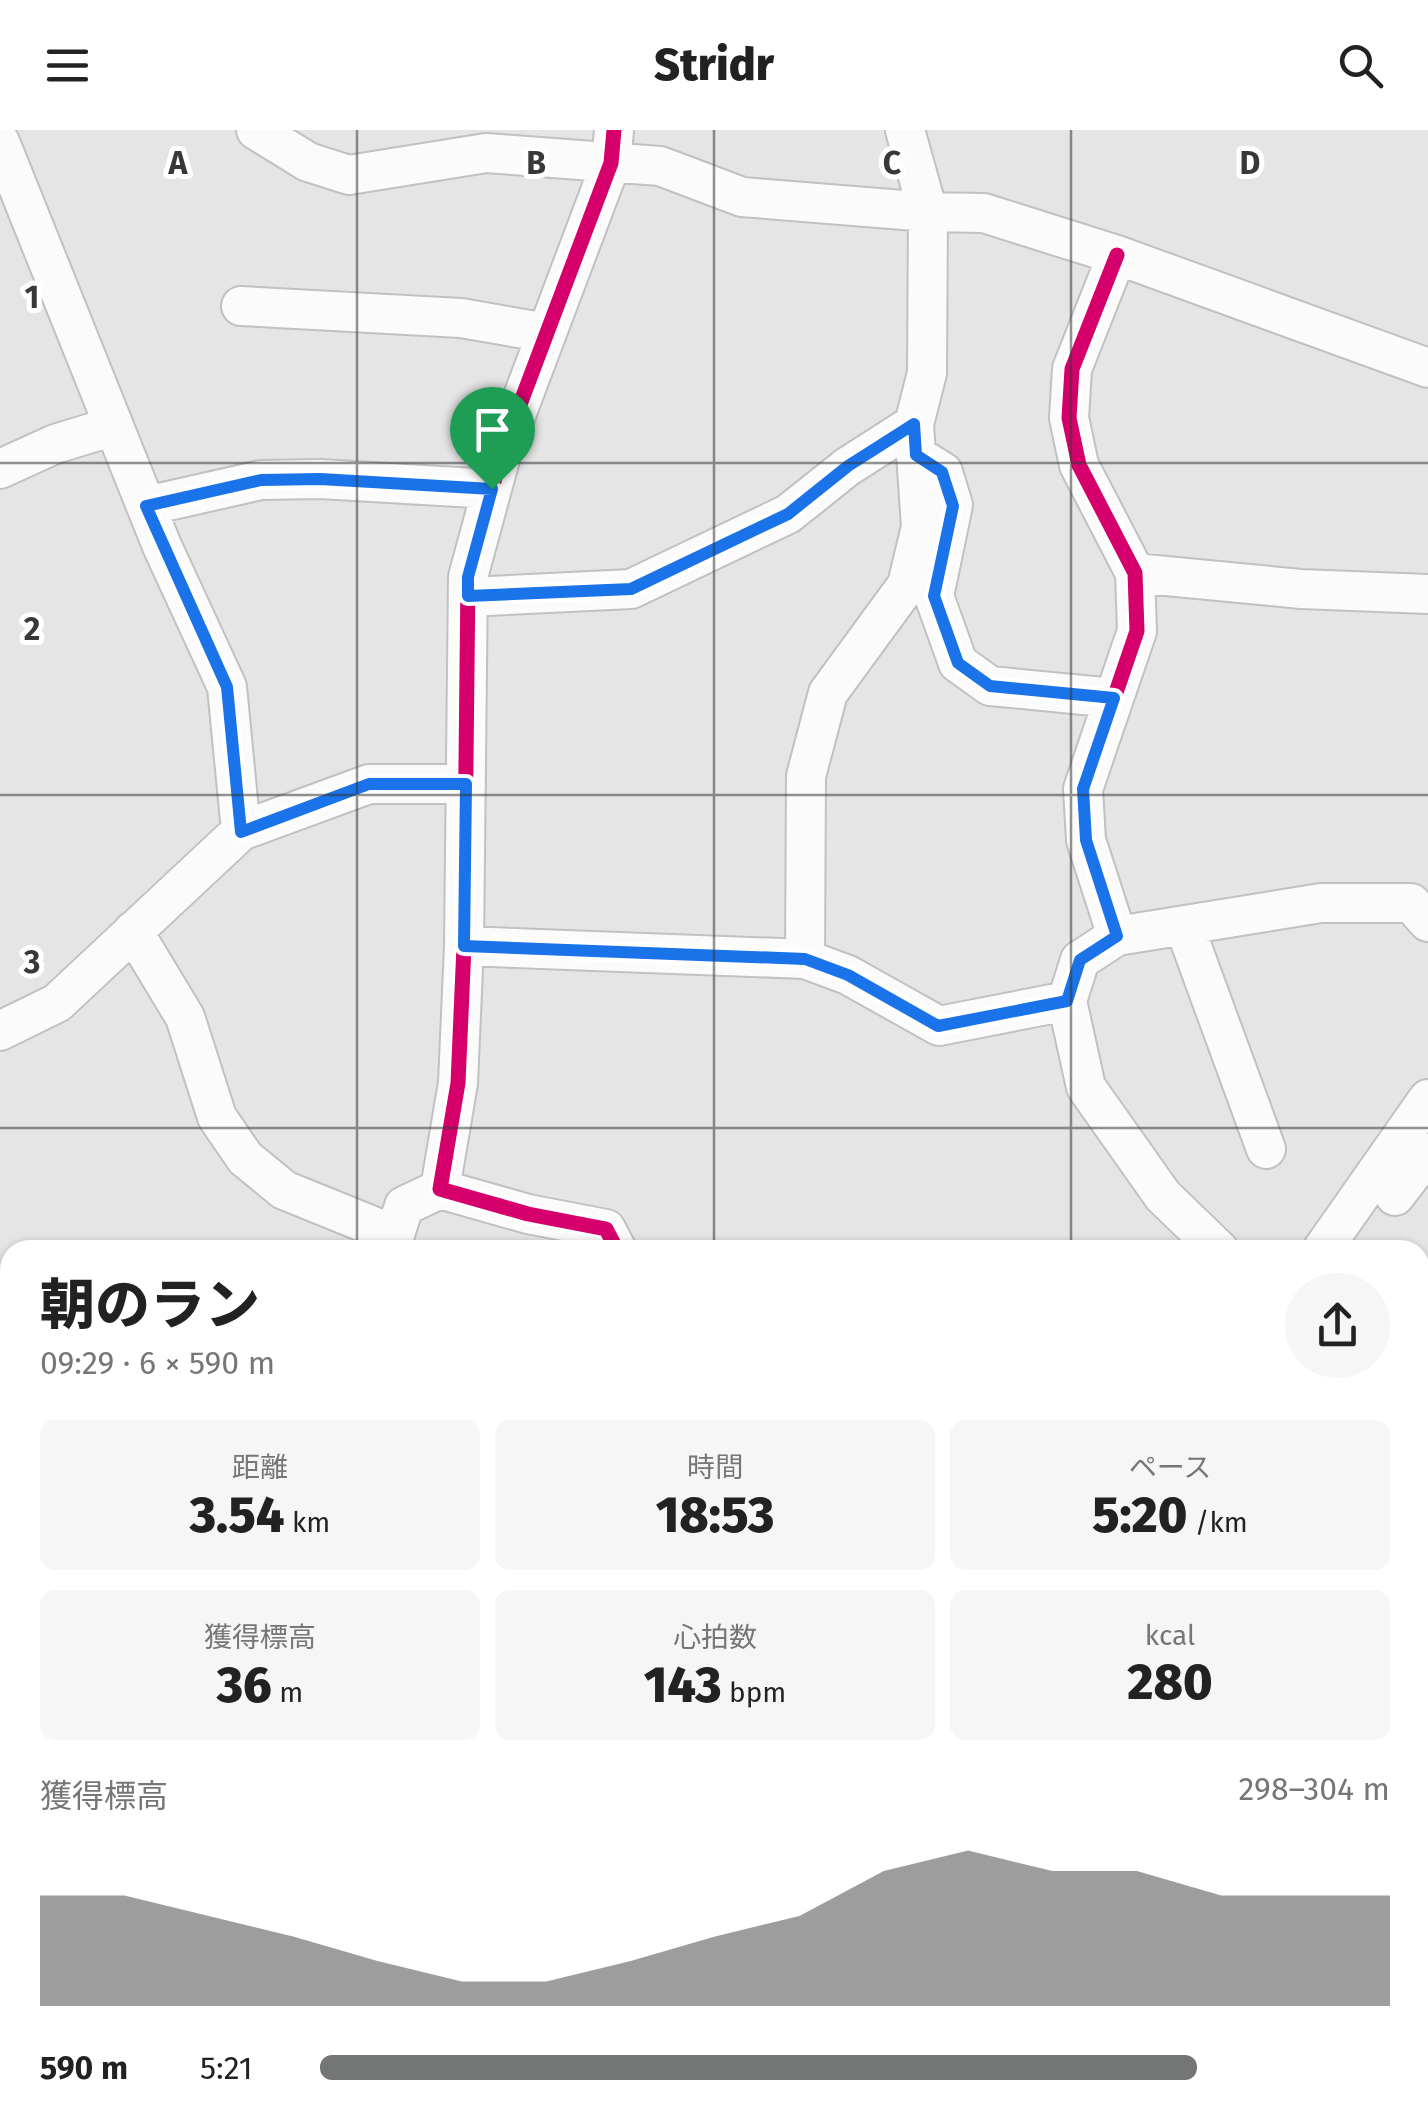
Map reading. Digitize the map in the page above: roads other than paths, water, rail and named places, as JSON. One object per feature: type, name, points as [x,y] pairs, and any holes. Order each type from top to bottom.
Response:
[{"type":"street","points":[[256,130],[308,162],[349,175],[486,154],[612,147],[742,197],[928,212],[984,212],[1428,368]]},
{"type":"street","points":[[805,959],[806,776],[828,693],[907,586],[921,528],[915,440],[927,372],[928,212],[905,130]]},
{"type":"street","points":[[0,142],[146,506],[227,687],[241,832]]},
{"type":"street","points":[[440,1189],[458,1083],[464,946],[468,577],[502,452],[612,147]]},
{"type":"street","points":[[1116,256],[1072,368],[1068,418],[1079,465],[1134,573],[1138,631],[1083,789],[1086,840],[1117,936]]},
{"type":"street","points":[[241,306],[461,318],[547,333]]},
{"type":"street","points":[[0,469],[56,444],[114,426]]},
{"type":"street","points":[[468,596],[631,589],[788,514],[848,466],[915,440]]},
{"type":"street","points":[[915,440],[942,472],[953,506],[934,596],[958,663],[990,686],[1114,698]]},
{"type":"street","points":[[146,506],[261,480],[320,479],[492,489]]},
{"type":"street","points":[[1134,573],[1302,589],[1428,594]]},
{"type":"street","points":[[0,1031],[57,1002],[241,832],[369,784],[466,784]]},
{"type":"street","points":[[1208,1240],[1163,1196],[1086,1086],[1067,1001],[1080,960],[1117,936],[1321,903],[1422,907]]},
{"type":"street","points":[[1184,926],[1266,1149]]},
{"type":"street","points":[[133,931],[185,1017],[217,1117],[244,1158],[284,1190],[388,1240]]},
{"type":"street","points":[[464,946],[805,959],[848,975],[938,1026],[1067,1001]]},
{"type":"street","points":[[1329,1240],[1428,1099]]},
{"type":"street","points":[[1395,1196],[1428,1153]]},
{"type":"street","points":[[393,1240],[404,1206],[440,1189],[528,1214],[606,1229],[612,1240]]}]
